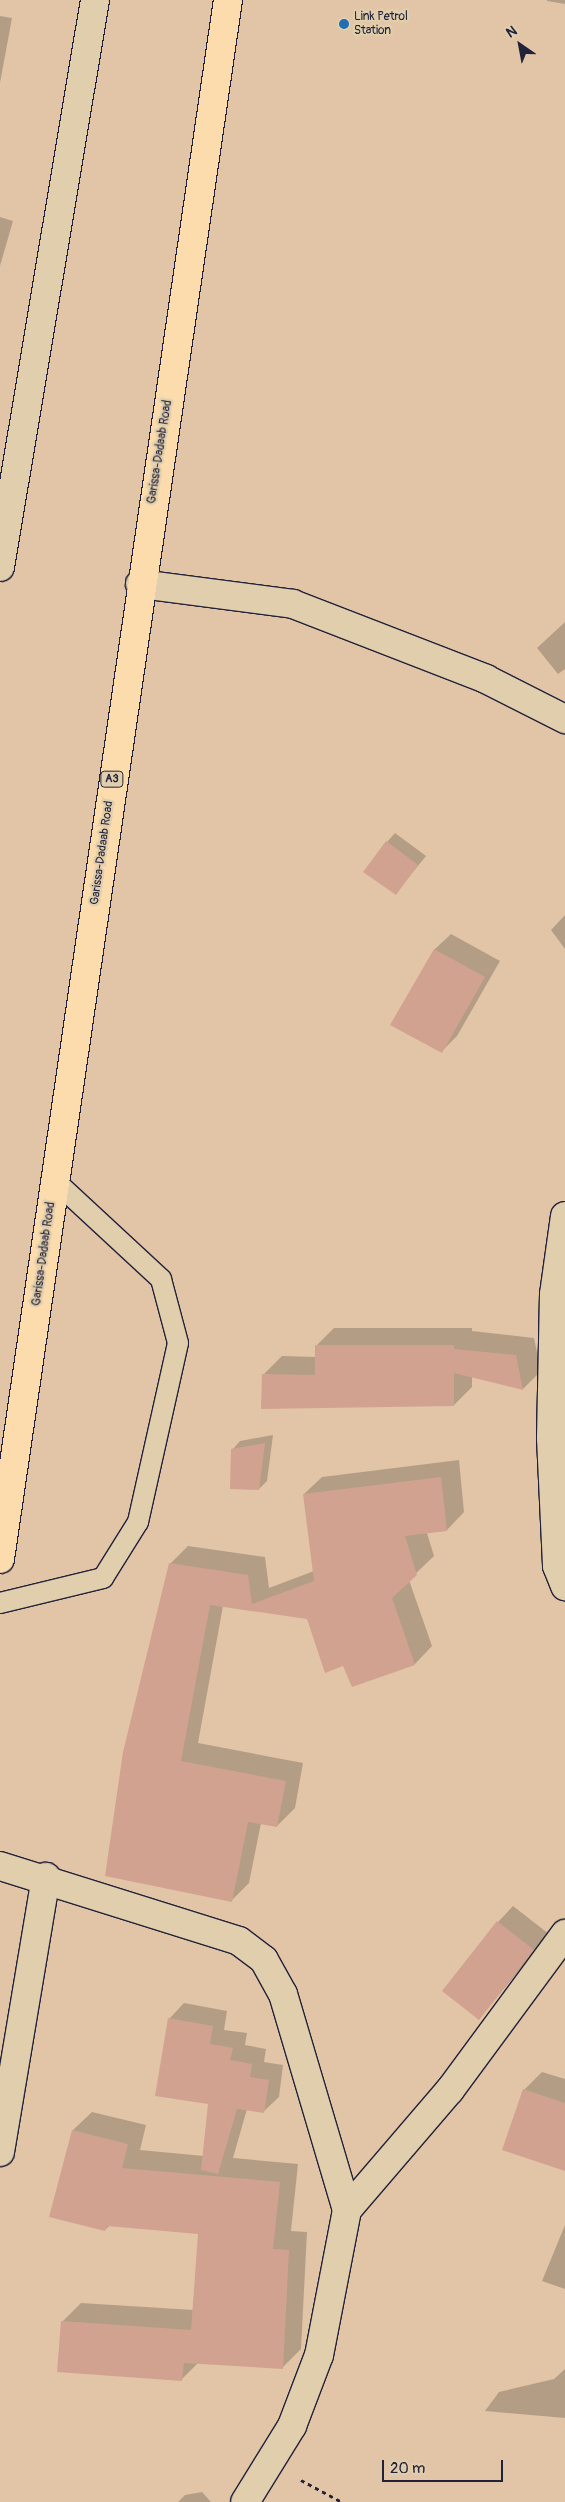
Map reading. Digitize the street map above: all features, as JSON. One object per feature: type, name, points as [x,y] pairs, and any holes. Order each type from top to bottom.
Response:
[{"type":"highway","name":"Garissa-Dadaab Road","points":[[0,1558],[140,584],[228,0]]},
{"type":"street","points":[[0,567],[94,0]]},
{"type":"street","points":[[140,584],[293,604],[486,680],[565,719]]},
{"type":"street","points":[[565,1216],[554,1294],[550,1438],[557,1566],[565,1586]]},
{"type":"street","points":[[0,1866],[46,1877],[232,1938],[264,1960],[283,1994],[300,2045],[347,2210],[319,2355],[292,2426],[267,2462],[245,2502]]},
{"type":"street","points":[[0,2152],[46,1877]]},
{"type":"street","points":[[347,2210],[450,2090],[565,1934]]},
{"type":"lane","points":[[0,1603],[103,1578],[138,1522],[178,1342],[161,1279],[55,1181]]},
{"type":"path","points":[[267,2462],[342,2502]]},
{"type":"building","points":[[386,841],[418,865],[396,895],[363,872]]},
{"type":"building","points":[[434,949],[485,977],[442,1053],[390,1025]]},
{"type":"building","points":[[315,1345],[454,1345],[454,1349],[516,1355],[523,1390],[454,1373],[454,1406],[261,1409],[262,1374],[315,1375]]},
{"type":"building","points":[[265,1443],[259,1490],[230,1489],[231,1449]]},
{"type":"building","points":[[441,1477],[447,1531],[405,1536],[417,1575],[392,1598],[415,1665],[352,1687],[343,1666],[325,1673],[307,1619],[210,1605],[181,1761],[286,1781],[277,1827],[248,1822],[232,1902],[105,1876],[123,1752],[169,1563],[248,1575],[252,1604],[314,1581],[303,1494]]},
{"type":"building","points":[[497,1921],[534,1950],[479,2020],[442,1991]]},
{"type":"building","points":[[168,2018],[213,2026],[210,2044],[233,2048],[230,2060],[252,2064],[250,2077],[269,2080],[264,2113],[237,2109],[218,2174],[201,2170],[208,2104],[155,2096]]},
{"type":"building","points":[[523,2089],[565,2103],[565,2171],[502,2150]]},
{"type":"building","points":[[72,2130],[128,2144],[122,2168],[280,2182],[273,2249],[289,2250],[283,2369],[184,2363],[182,2381],[57,2372],[61,2321],[191,2330],[198,2234],[107,2226],[105,2231],[49,2217]]},
{"type":"place","name":"Link Petrol Station","points":[[344,24]]}]
